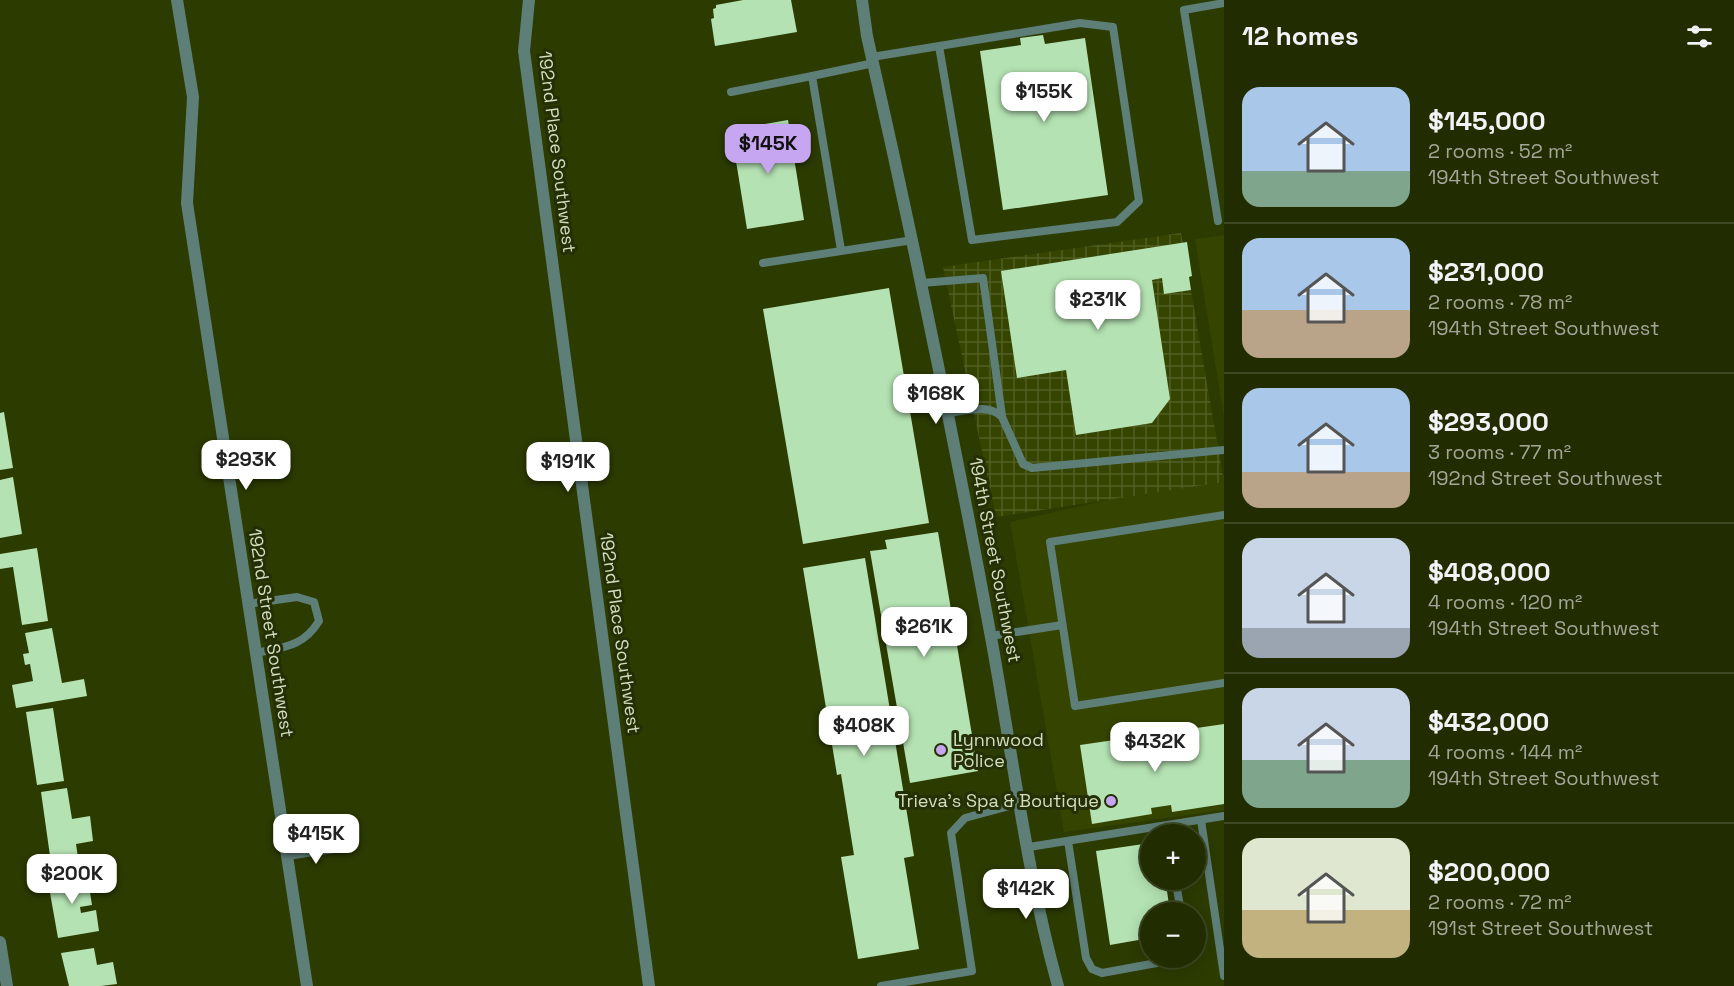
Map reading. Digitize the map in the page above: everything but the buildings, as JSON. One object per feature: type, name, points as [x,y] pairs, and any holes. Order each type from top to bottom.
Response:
[{"type":"street","name":"192nd Street Southwest","points":[[177,0],[193,96],[187,203],[307,986]]},
{"type":"street","name":"192nd Place Southwest","points":[[529,0],[524,51],[649,986]]},
{"type":"street","name":"194th Street Southwest","points":[[862,0],[949,413],[1044,936],[1058,986]]},
{"type":"street","points":[[287,854],[340,846]]},
{"type":"street","points":[[0,942],[7,986]]},
{"type":"lane","points":[[1218,221],[1184,10],[1224,3]]},
{"type":"lane","points":[[731,92],[812,76],[939,46],[1080,23],[1113,27],[1139,201],[1117,222],[972,240],[939,46]]},
{"type":"lane","points":[[812,76],[841,250]]},
{"type":"lane","points":[[763,262],[913,240]]},
{"type":"lane","points":[[922,283],[983,278],[1002,417],[1023,465],[1032,468],[1224,450]]},
{"type":"lane","points":[[949,413],[989,408],[997,411],[1002,417]]},
{"type":"lane","points":[[1224,515],[1050,542],[1075,706],[1224,683]]},
{"type":"lane","points":[[248,604],[297,597],[314,602],[319,621],[312,633],[298,644],[256,653]]},
{"type":"lane","points":[[991,636],[1062,625]]},
{"type":"lane","points":[[880,986],[972,971],[951,833],[965,818],[1020,803]]},
{"type":"lane","points":[[1187,824],[1224,816]]},
{"type":"lane","points":[[1201,820],[1224,976]]},
{"type":"lane","points":[[1029,847],[1140,833]]},
{"type":"lane","points":[[1068,841],[1086,958],[1092,969],[1102,973],[1140,966]]},
{"type":"shaded area","points":[[1181,233],[1224,482],[996,517],[943,267]]},
{"type":"shaded area","points":[[1224,235],[1224,418],[1195,239]]},
{"type":"shaded area","points":[[1224,474],[1224,810],[1064,832],[1010,522]]},
{"type":"place","name":"Lynnwood Police","points":[[941,750]]},
{"type":"place","name":"Trieva's Spa & Boutique","points":[[1111,801]]}]
